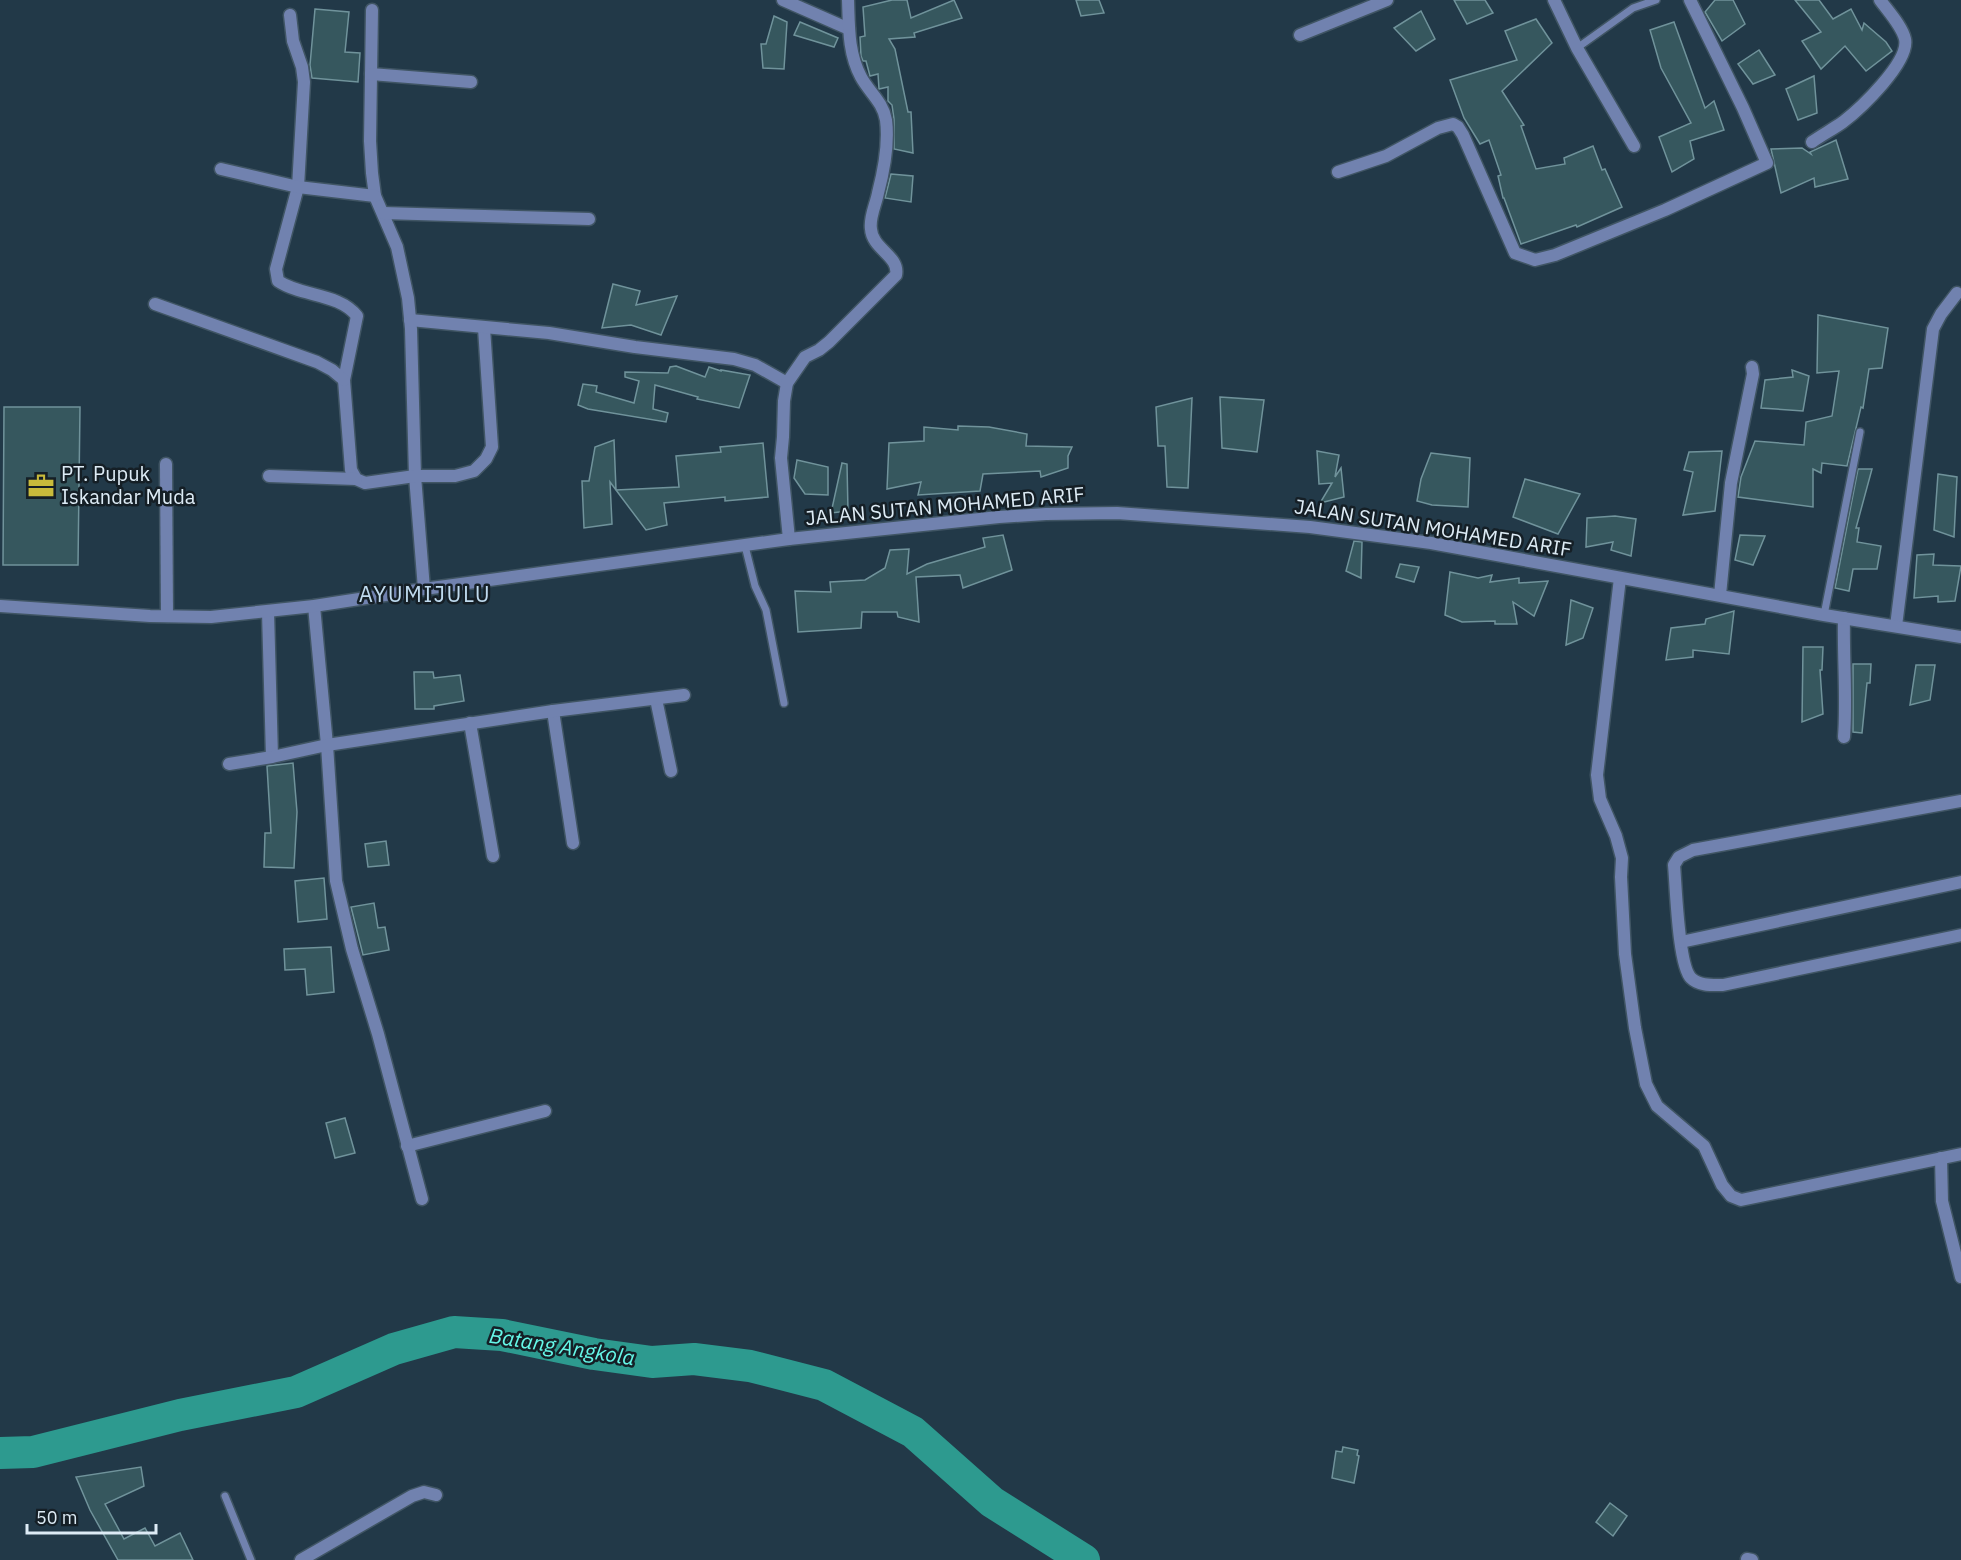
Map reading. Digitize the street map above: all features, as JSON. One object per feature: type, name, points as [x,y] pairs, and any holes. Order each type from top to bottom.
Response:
[{"type":"street","points":[[783,0],[849,29]]},
{"type":"street","points":[[789,539],[781,458],[787,383],[805,357],[829,342],[896,275],[898,268],[896,263],[876,244],[870,230],[886,150],[886,123],[884,109],[861,76],[850,45],[848,0]]},
{"type":"street","points":[[1300,35],[1387,0]]},
{"type":"street","points":[[1554,0],[1577,48],[1634,146]]},
{"type":"street","points":[[1338,172],[1386,156],[1438,128],[1453,124],[1463,135],[1515,253],[1535,260],[1555,255],[1655,214],[1767,163],[1690,0]]},
{"type":"street","points":[[1812,142],[1843,122],[1864,103],[1888,78],[1902,56],[1906,41],[1903,33],[1880,0]]},
{"type":"street","points":[[372,10],[370,141],[375,196],[396,247],[408,297],[415,476],[424,589]]},
{"type":"street","points":[[290,15],[293,41],[302,67],[304,82],[298,187],[276,269],[278,281],[289,288],[343,303],[357,316],[344,380],[351,470],[356,479]]},
{"type":"street","points":[[371,74],[471,82]]},
{"type":"street","points":[[221,170],[298,187],[375,196]]},
{"type":"street","points":[[382,213],[589,219]]},
{"type":"street","points":[[1896,626],[1933,329],[1957,293]]},
{"type":"street","points":[[155,304],[317,362],[344,380]]},
{"type":"street","points":[[410,320],[549,333],[634,347],[734,359],[755,365],[787,383]]},
{"type":"street","points":[[269,476],[356,479],[366,483],[415,476],[455,476],[474,471],[486,459],[492,447],[484,328]]},
{"type":"street","points":[[1720,595],[1731,483],[1754,374],[1752,367]]},
{"type":"street","points":[[166,464],[167,616]]},
{"type":"street","name":"JALAN SUTAN MOHAMED ARIF","points":[[0,606],[212,617],[314,606],[789,539],[999,517],[1117,513],[1310,527],[1431,543],[1824,615],[1961,637]]},
{"type":"street","points":[[1620,578],[1597,776],[1600,799],[1616,836],[1622,858],[1625,954],[1635,1028],[1650,1095],[1657,1106],[1704,1146],[1722,1185],[1731,1196],[1741,1200],[1961,1154]]},
{"type":"street","points":[[314,606],[327,745],[336,881],[352,949],[378,1034],[422,1199]]},
{"type":"street","points":[[268,612],[272,758]]},
{"type":"street","points":[[1844,737],[1845,618]]},
{"type":"street","points":[[229,764],[272,758],[327,745],[470,723],[684,695]]},
{"type":"street","points":[[656,699],[671,771]]},
{"type":"street","points":[[553,711],[573,843]]},
{"type":"street","points":[[470,723],[494,856]]},
{"type":"street","points":[[1961,801],[1693,850],[1679,857],[1674,865],[1686,970],[1691,978],[1710,986],[1961,935]]},
{"type":"street","points":[[1681,942],[1961,882]]},
{"type":"street","points":[[407,1146],[545,1111]]},
{"type":"street","points":[[1941,1158],[1942,1201],[1961,1277]]},
{"type":"street","points":[[307,1559],[412,1496],[424,1492],[436,1495]]},
{"type":"lane","points":[[1577,48],[1632,8],[1656,0]]},
{"type":"lane","points":[[1824,615],[1860,432]]},
{"type":"lane","points":[[745,546],[754,586],[766,610],[784,703]]},
{"type":"lane","points":[[225,1496],[251,1560]]},
{"type":"building","points":[[892,0],[907,0],[911,18],[954,0],[962,18],[914,33],[915,37],[889,39],[895,49],[908,112],[911,112],[913,153],[894,149],[894,119],[892,105],[888,101],[888,87],[879,89],[878,74],[870,76],[866,61],[863,61],[861,56],[860,37],[865,36],[863,7]]},
{"type":"building","points":[[1076,0],[1099,0],[1104,13],[1081,16]]},
{"type":"building","points":[[1454,0],[1485,0],[1493,13],[1467,24]]},
{"type":"building","points":[[1715,0],[1733,0],[1745,24],[1722,41],[1705,12]]},
{"type":"building","points":[[1795,0],[1819,0],[1833,19],[1851,9],[1862,30],[1864,23],[1886,42],[1892,51],[1866,71],[1845,46],[1821,69],[1802,41],[1821,32]]},
{"type":"building","points":[[315,9],[349,12],[345,52],[360,53],[358,82],[312,78],[310,65]]},
{"type":"building","points":[[1421,11],[1435,39],[1416,51],[1394,28]]},
{"type":"building","points":[[774,16],[787,22],[784,69],[763,68],[761,44],[766,44]]},
{"type":"building","points":[[1536,19],[1552,43],[1502,91],[1524,125],[1521,126],[1536,169],[1565,164],[1564,158],[1593,146],[1602,170],[1605,169],[1622,207],[1577,227],[1576,225],[1521,244],[1503,198],[1498,176],[1501,175],[1489,140],[1480,144],[1464,118],[1450,80],[1517,60],[1505,31]]},
{"type":"building","points":[[800,22],[838,38],[834,47],[794,35]]},
{"type":"building","points":[[1674,22],[1705,108],[1714,101],[1724,130],[1690,141],[1694,159],[1672,172],[1659,137],[1691,123],[1661,68],[1650,30]]},
{"type":"building","points":[[1759,50],[1775,75],[1753,84],[1738,64]]},
{"type":"building","points":[[1814,76],[1817,113],[1798,120],[1786,89]]},
{"type":"building","points":[[1836,140],[1848,179],[1815,187],[1814,178],[1781,193],[1771,149],[1802,148],[1811,154],[1810,152]]},
{"type":"building","points":[[891,174],[913,176],[911,202],[885,198]]},
{"type":"building","points":[[613,284],[640,291],[636,305],[677,296],[661,335],[631,325],[602,328]]},
{"type":"building","points":[[1818,315],[1888,328],[1882,368],[1869,369],[1863,408],[1861,407],[1847,466],[1822,463],[1821,473],[1813,469],[1813,507],[1738,497],[1741,477],[1755,441],[1804,445],[1806,422],[1832,416],[1839,371],[1817,373]]},
{"type":"building","points":[[676,366],[705,377],[709,367],[750,375],[739,408],[697,399],[698,397],[655,385],[653,409],[668,413],[666,422],[588,409],[578,405],[583,384],[597,386],[596,392],[634,403],[639,381],[625,377],[625,372],[668,373],[670,367]]},
{"type":"building","points":[[1792,370],[1809,376],[1803,411],[1761,408],[1765,380],[1793,377]]},
{"type":"building","points":[[1220,397],[1264,400],[1257,452],[1222,448]]},
{"type":"building","points":[[1192,398],[1188,488],[1167,487],[1165,446],[1158,446],[1156,407]]},
{"type":"building","name":"PT. Pupuk Iskandar Muda","points":[[4,407],[80,407],[78,565],[3,565]]},
{"type":"building","points":[[958,426],[989,427],[1027,434],[1026,446],[1072,447],[1068,456],[1068,468],[1041,477],[1040,471],[983,474],[980,491],[918,495],[921,482],[887,489],[889,443],[924,441],[924,427],[958,430]]},
{"type":"building","points":[[614,440],[616,490],[610,482],[612,524],[584,528],[582,481],[589,481],[595,447]]},
{"type":"building","points":[[763,443],[768,497],[725,501],[725,497],[664,503],[667,525],[646,530],[616,490],[679,487],[676,456],[721,452],[720,447]]},
{"type":"building","points":[[1317,451],[1339,455],[1335,477],[1341,468],[1344,497],[1320,503],[1332,483],[1319,484]]},
{"type":"building","points":[[1722,451],[1715,511],[1683,515],[1693,472],[1684,470],[1689,452]]},
{"type":"building","points":[[1431,453],[1470,458],[1468,507],[1432,505],[1417,501],[1421,479]]},
{"type":"building","points":[[797,460],[828,467],[828,495],[805,494],[794,478]]},
{"type":"building","points":[[842,463],[847,464],[848,511],[831,513]]},
{"type":"building","points":[[1858,469],[1872,469],[1856,528],[1859,528],[1857,542],[1881,546],[1877,569],[1853,569],[1849,591],[1835,588]]},
{"type":"building","points":[[1938,474],[1957,477],[1954,537],[1934,530]]},
{"type":"building","points":[[1525,479],[1580,494],[1558,534],[1513,517]]},
{"type":"building","points":[[1615,516],[1636,519],[1631,556],[1611,550],[1613,542],[1586,547],[1587,518]]},
{"type":"building","points":[[1003,535],[1012,570],[963,588],[960,575],[916,577],[919,622],[898,617],[897,612],[862,612],[861,628],[798,632],[795,591],[831,592],[830,582],[865,580],[885,568],[890,550],[909,549],[907,574],[927,564],[985,547],[983,538]]},
{"type":"building","points":[[1740,535],[1765,536],[1753,565],[1735,560]]},
{"type":"building","points":[[1354,541],[1362,542],[1361,578],[1346,571]]},
{"type":"building","points":[[1934,554],[1933,565],[1961,566],[1955,601],[1938,602],[1938,596],[1914,598],[1917,555]]},
{"type":"building","points":[[1400,564],[1419,567],[1414,582],[1396,577]]},
{"type":"building","points":[[1450,572],[1478,578],[1492,575],[1490,582],[1519,578],[1519,583],[1548,581],[1534,616],[1513,602],[1517,624],[1495,624],[1495,621],[1462,622],[1445,615]]},
{"type":"building","points":[[1571,600],[1593,608],[1583,638],[1566,645]]},
{"type":"building","points":[[1734,611],[1729,654],[1693,650],[1693,657],[1666,660],[1671,628],[1705,624],[1706,619]]},
{"type":"building","points":[[1803,647],[1823,647],[1822,670],[1820,670],[1823,714],[1802,722]]},
{"type":"building","points":[[1853,664],[1871,664],[1862,733],[1853,732]]},
{"type":"building","points":[[1916,665],[1935,665],[1930,700],[1910,705]]},
{"type":"building","points":[[414,672],[433,672],[434,678],[460,675],[464,701],[434,706],[434,709],[415,709]]},
{"type":"building","points":[[293,763],[297,812],[294,868],[264,867],[265,833],[271,833],[267,766]]},
{"type":"building","points":[[386,841],[389,865],[368,867],[365,844]]},
{"type":"building","points":[[324,878],[327,919],[298,922],[295,881]]},
{"type":"building","points":[[374,903],[378,928],[385,927],[389,950],[363,955],[351,907]]},
{"type":"building","points":[[331,947],[334,992],[307,995],[305,969],[285,970],[284,949]]},
{"type":"building","points":[[345,1118],[355,1153],[335,1158],[326,1123]]},
{"type":"building","points":[[1343,1447],[1358,1450],[1354,1483],[1332,1478],[1336,1451],[1342,1452]]},
{"type":"building","points":[[141,1467],[144,1486],[105,1504],[124,1539],[145,1528],[155,1546],[180,1533],[193,1560],[118,1560],[90,1510],[76,1477]]},
{"type":"building","points":[[1610,1503],[1627,1516],[1613,1536],[1596,1522]]},
{"type":"waterway","name":"Batang Angkola","points":[[0,1453],[33,1452],[180,1415],[296,1392],[394,1349],[454,1332],[502,1335],[594,1354],[652,1362],[694,1359],[750,1366],[824,1385],[913,1432],[992,1502],[1084,1560]]},
{"type":"place","name":"PT. Pupuk Iskandar Muda","points":[[41,486]]},
{"type":"district","name":"AYUMIJULU","points":[[425,594]]}]
